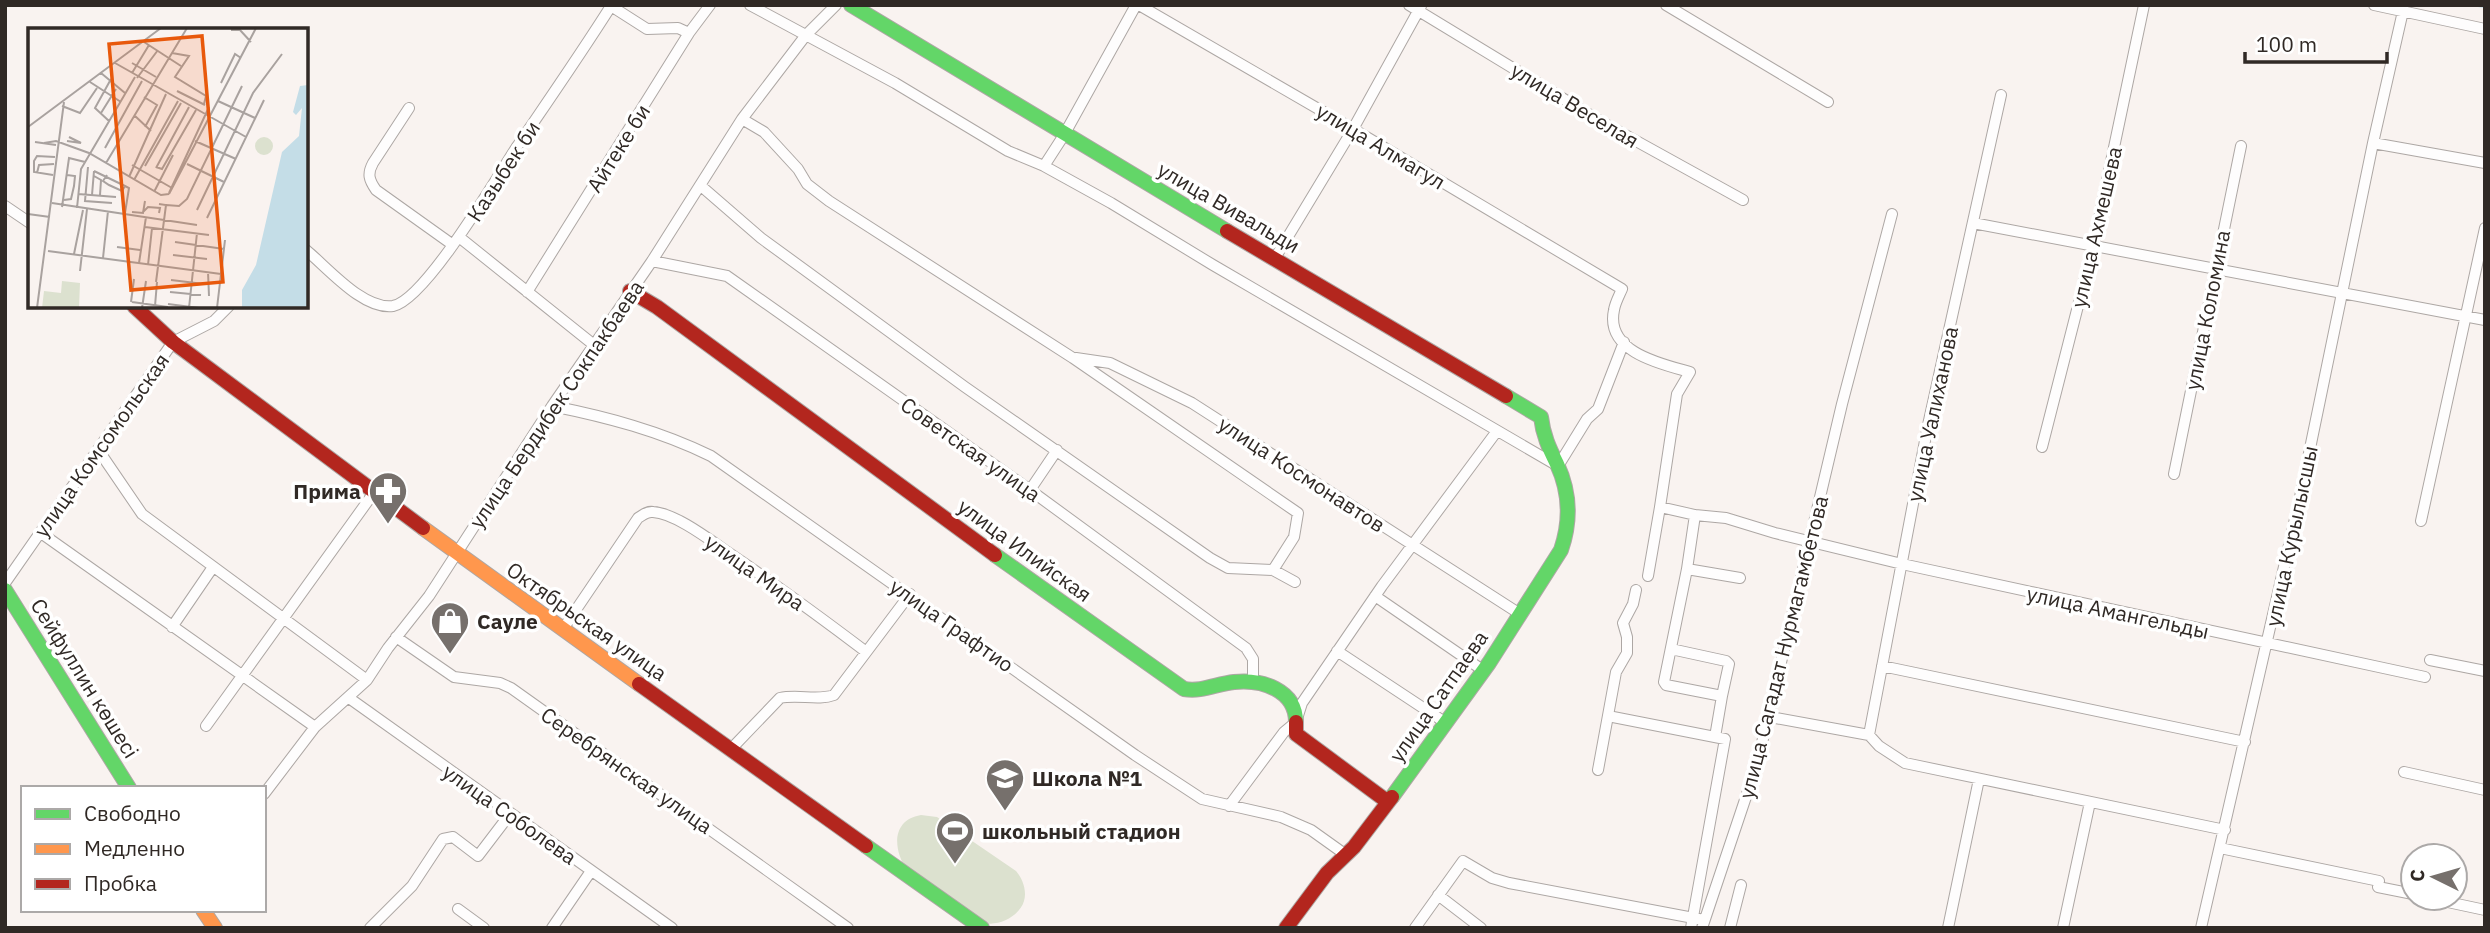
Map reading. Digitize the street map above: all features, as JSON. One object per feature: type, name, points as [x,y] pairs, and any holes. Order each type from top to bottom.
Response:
[{"type":"street","name":"Айтеке би","points":[[527,292],[710,5]]},
{"type":"street","points":[[750,5],[895,83],[1008,151],[1044,166],[1111,203],[1558,466],[1587,419],[1598,409],[1624,342]]},
{"type":"street","name":"улица Бердибек Сокпакбаева","points":[[266,791],[315,727],[367,680],[396,637],[429,596],[552,406],[652,261],[742,119],[806,36],[836,5]]},
{"type":"street","name":"улица Вивальди","points":[[851,5],[1064,135],[1541,417],[1543,437],[1558,466]]},
{"type":"street","points":[[1044,166],[1137,5]]},
{"type":"street","name":"улица Алмагул","points":[[1137,5],[1353,129],[1622,289],[1614,310],[1614,326],[1624,342]]},
{"type":"street","points":[[1666,5],[1828,102]]},
{"type":"street","name":"улица Ахмешева","points":[[2042,447],[2093,247],[2144,5]]},
{"type":"street","points":[[2374,5],[2485,29]]},
{"type":"street","name":"Казыбек би","points":[[308,252],[364,300],[377,306],[400,304],[414,293],[456,241],[611,6],[647,29],[678,28],[690,33]]},
{"type":"street","points":[[1275,258],[1353,129],[1416,7]]},
{"type":"street","name":"улица Веселая","points":[[1416,7],[1600,121],[1744,200]]},
{"type":"street","name":"улица Курылысшы","points":[[2201,928],[2300,497],[2403,11]]},
{"type":"street","name":"улица Уалиханова","points":[[1869,735],[1928,425],[2001,95]]},
{"type":"street","points":[[409,108],[369,171],[370,181],[376,190],[456,241],[594,345]]},
{"type":"street","name":"улица Космонавтов","points":[[742,119],[764,132],[798,169],[807,184],[829,201],[1073,358],[1298,513],[1294,537],[1273,569]]},
{"type":"street","points":[[2373,143],[2485,163]]},
{"type":"street","name":"улица Коломина","points":[[2174,474],[2241,146]]},
{"type":"street","points":[[701,186],[761,238],[954,379],[1219,563],[1235,569],[1273,569],[1295,582]]},
{"type":"street","points":[[5,206],[28,222]]},
{"type":"street","name":"улица Сагадат Нурмагамбетова","points":[[1697,923],[1748,794],[1770,717],[1842,404],[1892,214]]},
{"type":"street","points":[[1973,223],[2485,320]]},
{"type":"street","points":[[2421,521],[2485,228]]},
{"type":"street","name":"Советская улица","points":[[652,261],[727,276],[1030,490],[1246,648],[1253,659],[1253,682]]},
{"type":"street","name":"улица Илийская","points":[[630,291],[657,307],[989,551],[1184,689],[1198,691],[1230,683],[1253,682],[1274,688],[1295,706],[1296,734],[1388,802]]},
{"type":"street","points":[[173,342],[214,321],[227,308]]},
{"type":"street","name":"Октябрьская улица","points":[[142,309],[173,342],[456,554],[982,928]]},
{"type":"street","name":"улица Комсомольская","points":[[5,583],[173,342]]},
{"type":"street","points":[[1624,342],[1628,349],[1656,362],[1690,372],[1677,394],[1648,576]]},
{"type":"street","name":"улица Космонавтов","points":[[1073,358],[1110,363],[1192,403],[1520,614]]},
{"type":"street","name":"улица Графтио","points":[[552,406],[608,417],[681,441],[711,456],[1135,755],[1202,799],[1281,817],[1311,830],[1346,855]]},
{"type":"street","points":[[1229,806],[1284,732],[1296,722],[1302,703],[1337,651],[1497,431]]},
{"type":"street","points":[[1030,490],[1057,450]]},
{"type":"street","points":[[99,451],[142,514],[367,680]]},
{"type":"street","name":"улица Сатпаева","points":[[1286,928],[1327,873],[1346,855],[1388,802],[1484,671],[1561,550],[1568,533],[1567,489],[1558,466]]},
{"type":"street","points":[[206,726],[375,491]]},
{"type":"street","name":"улица Амангельды","points":[[1660,507],[1695,515],[1726,518],[1902,564],[2425,677]]},
{"type":"street","name":"улица Мира","points":[[563,629],[638,518],[654,511],[673,518],[704,536],[777,585],[865,651]]},
{"type":"street","points":[[1695,515],[1664,682],[1666,685],[1722,696]]},
{"type":"street","points":[[41,533],[315,727]]},
{"type":"street","points":[[172,627],[213,567]]},
{"type":"street","points":[[1687,569],[1740,578]]},
{"type":"street","name":"Сейфуллин көшесі","points":[[5,590],[128,786]]},
{"type":"street","points":[[1598,770],[1616,672],[1627,653],[1628,637],[1623,623],[1633,604],[1636,590]]},
{"type":"street","points":[[732,748],[780,698],[791,695],[828,698],[834,695],[910,594]]},
{"type":"street","points":[[1375,596],[1484,671]]},
{"type":"street","name":"Серебрянская улица","points":[[396,637],[454,677],[500,683],[511,688],[848,928]]},
{"type":"street","points":[[1671,649],[1726,661],[1729,664],[1715,737]]},
{"type":"street","points":[[1337,651],[1446,723]]},
{"type":"street","points":[[2430,660],[2485,671]]},
{"type":"street","points":[[1882,666],[2245,742]]},
{"type":"street","name":"улица Соболева","points":[[349,698],[672,928]]},
{"type":"street","points":[[1415,928],[1463,861],[1492,878],[1509,883],[1697,923],[1726,739],[1608,716]]},
{"type":"street","points":[[1770,717],[1869,735],[1879,746],[1905,763],[2225,830]]},
{"type":"street","points":[[2404,772],[2485,790]]},
{"type":"street","points":[[1948,928],[1979,779]]},
{"type":"street","points":[[2063,928],[2090,802]]},
{"type":"street","points":[[370,928],[412,886],[443,839],[453,837],[478,856],[510,814]]},
{"type":"street","points":[[2220,848],[2399,890]]},
{"type":"street","points":[[552,928],[591,871]]},
{"type":"street","points":[[1731,928],[1741,885]]},
{"type":"street","points":[[1438,895],[1481,928]]},
{"type":"street","points":[[458,909],[484,928]]},
{"type":"street","points":[[204,912],[215,928]]},
{"type":"green space","name":"школьный стадион","points":[[921,815],[937,817],[1016,871],[1025,893],[1021,907],[1012,917],[992,924],[979,921],[907,870],[897,845],[900,829],[911,818]]},
{"type":"waterway","points":[[2474,5],[2485,7]]},
{"type":"traffic: fast","points":[[851,5],[1227,231]]},
{"type":"traffic: fast","points":[[1392,797],[1489,663],[1561,550],[1568,517],[1567,496],[1545,436],[1541,417],[1506,396]]},
{"type":"traffic: fast","points":[[995,555],[1184,689],[1203,689],[1234,682],[1266,685],[1284,694],[1294,711],[1296,722]]},
{"type":"traffic: fast","points":[[5,590],[128,786]]},
{"type":"traffic: fast","points":[[866,846],[982,928]]},
{"type":"traffic: slow","points":[[423,528],[639,684]]},
{"type":"traffic: slow","points":[[204,912],[215,928]]},
{"type":"traffic: jam","points":[[1227,231],[1506,396]]},
{"type":"traffic: jam","points":[[630,291],[657,307],[995,555]]},
{"type":"traffic: jam","points":[[136,308],[173,342],[423,528]]},
{"type":"traffic: jam","points":[[639,684],[866,846]]},
{"type":"traffic: jam","points":[[1296,722],[1296,734],[1388,802]]},
{"type":"traffic: jam","points":[[1286,928],[1327,873],[1354,847],[1392,797]]},
{"type":"place","name":"Прима","points":[[388,525]]},
{"type":"place","name":"Сауле","points":[[450,655]]},
{"type":"place","name":"Школа №1","points":[[1005,812]]},
{"type":"place","name":"школьный стадион","points":[[955,865]]}]
